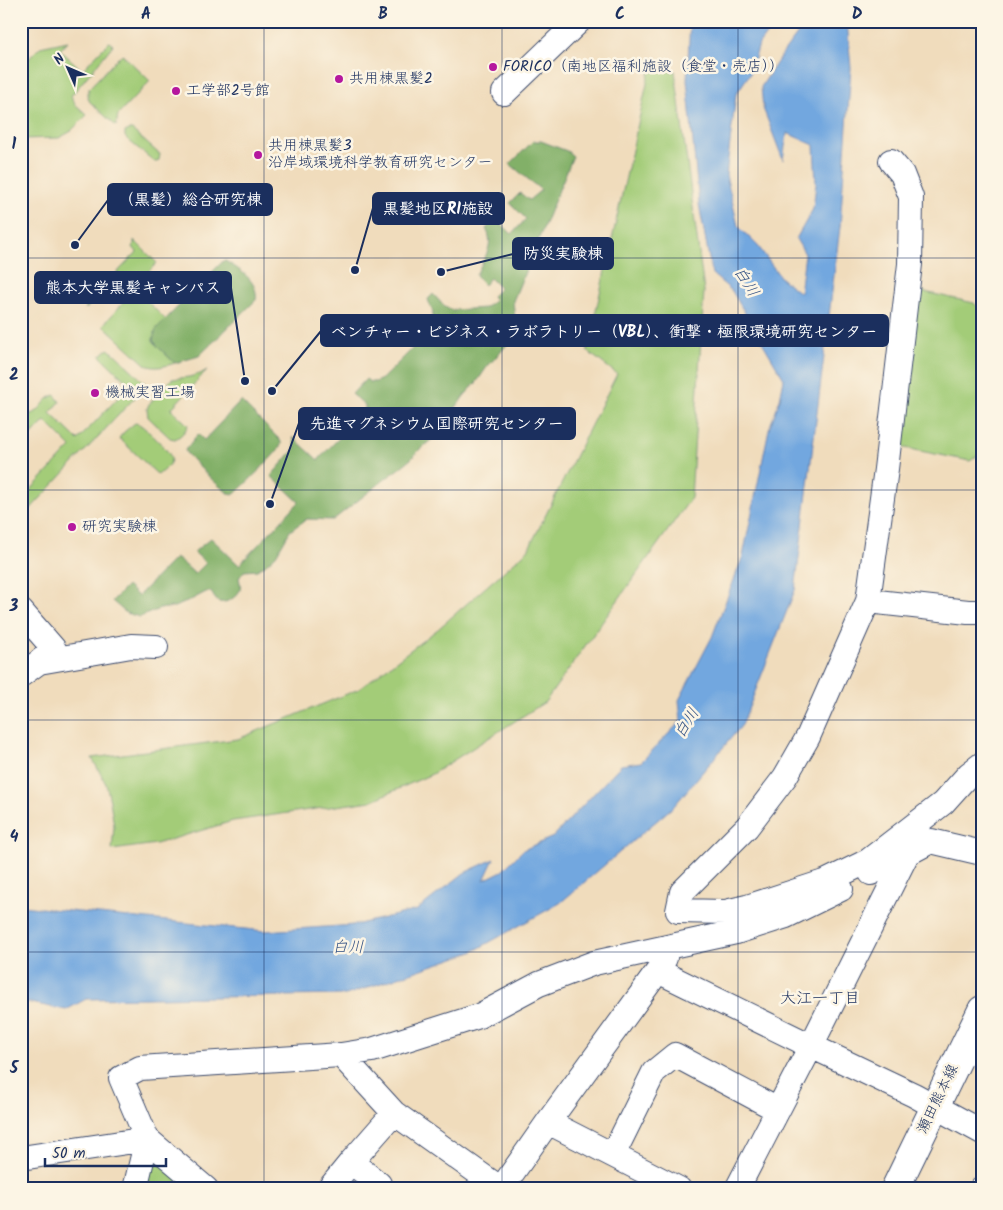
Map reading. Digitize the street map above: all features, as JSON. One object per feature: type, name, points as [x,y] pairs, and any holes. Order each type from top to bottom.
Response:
[{"type":"main road","name":"瀬田熊本線","points":[[895,1189],[982,1010]]},
{"type":"street","points":[[504,93],[579,21]]},
{"type":"street","points":[[891,162],[902,174],[911,197],[910,264],[886,469],[868,600],[808,737],[785,777],[747,827],[682,892],[678,911],[726,912],[827,881],[868,861],[943,803],[969,774],[982,764]]},
{"type":"street","points":[[868,600],[982,612]]},
{"type":"street","points":[[21,610],[54,649],[30,668]]},
{"type":"street","points":[[30,668],[131,646],[156,648]]},
{"type":"street","points":[[206,1189],[147,1139],[121,1078],[140,1068],[341,1055],[372,1050],[479,1016],[539,984],[594,963],[736,932],[786,916],[852,884],[931,840],[982,853]]},
{"type":"street","points":[[737,1189],[907,854]]},
{"type":"street","points":[[341,1055],[394,1112],[501,1189],[658,971],[672,945]]},
{"type":"street","points":[[658,971],[914,1095],[982,1132]]},
{"type":"street","points":[[613,1155],[654,1072],[675,1055],[778,1110]]},
{"type":"street","points":[[329,1189],[394,1112]]},
{"type":"street","points":[[548,1122],[679,1189]]},
{"type":"street","points":[[21,1158],[147,1139]]},
{"type":"street","points":[[135,1189],[147,1139]]},
{"type":"street","points":[[351,1162],[378,1184]]},
{"type":"green space","points":[[68,41],[60,50],[82,70],[109,42],[113,45],[71,96],[75,104],[87,115],[70,132],[59,138],[21,139],[21,67],[40,47]]},
{"type":"green space","points":[[122,54],[150,81],[118,115],[116,126],[90,102],[88,93],[90,87]]},
{"type":"green space","points":[[650,70],[675,71],[704,291],[691,498],[545,702],[432,774],[371,801],[233,821],[156,844],[112,850],[114,826],[110,801],[106,784],[92,758],[238,739],[359,689],[438,629],[528,550],[617,374],[587,351]]},
{"type":"green space","points":[[132,130],[160,154],[157,162],[125,137],[125,132]]},
{"type":"green space","points":[[533,141],[541,141],[567,151],[573,156],[513,301],[517,328],[513,338],[464,396],[436,436],[411,459],[333,520],[307,519],[290,531],[276,555],[265,565],[257,570],[244,571],[239,578],[240,590],[231,599],[219,602],[211,592],[206,592],[174,607],[159,609],[140,617],[126,613],[112,601],[127,586],[138,596],[175,558],[195,574],[206,563],[194,552],[211,538],[239,565],[299,502],[271,476],[295,447],[293,437],[318,460],[365,409],[365,405],[352,394],[366,379],[370,382],[375,382],[382,379],[421,339],[432,321],[433,314],[428,299],[433,294],[445,307],[453,310],[485,308],[495,300],[492,296],[500,288],[490,278],[484,285],[476,275],[489,247],[489,235],[486,229],[495,218],[512,234],[526,219],[510,203],[520,193],[529,200],[541,190],[510,164]]},
{"type":"green space","points":[[134,240],[157,263],[133,287],[166,320],[156,329],[153,340],[175,363],[156,367],[148,366],[103,325],[123,303],[107,287],[86,309],[86,305],[137,252],[132,246],[134,245]]},
{"type":"green space","points":[[224,260],[241,271],[251,281],[256,293],[256,300],[199,356],[175,363],[153,340],[156,329]]},
{"type":"green space","points":[[911,289],[974,303],[982,311],[982,453],[970,461],[890,445]]},
{"type":"green space","points":[[108,349],[144,382],[145,386],[21,519],[21,500],[71,447],[45,421],[26,441],[26,432],[21,428],[21,411],[33,414],[51,396],[55,395],[60,402],[50,413],[78,440],[130,385],[100,356]]},
{"type":"green space","points":[[207,370],[171,409],[188,425],[179,437],[175,439],[170,438],[148,417],[147,409],[149,404],[172,379],[189,377]]},
{"type":"green space","points":[[241,401],[280,440],[281,444],[265,464],[233,495],[216,483],[185,450],[198,434],[204,440]]},
{"type":"green space","points":[[135,423],[142,426],[154,437],[171,457],[169,464],[158,475],[119,438]]},
{"type":"green space","points":[[147,1139],[206,1189],[135,1189]]},
{"type":"water","name":"白川","points":[[690,21],[776,21],[759,44],[751,72],[736,94],[726,175],[738,226],[758,246],[781,278],[800,293],[805,254],[796,239],[813,209],[816,184],[814,145],[787,133],[783,160],[763,108],[761,87],[783,53],[801,29],[810,21],[847,21],[851,68],[840,227],[795,590],[742,725],[674,806],[560,903],[472,952],[346,995],[86,999],[66,1010],[21,1001],[21,906],[265,931],[355,925],[417,910],[464,873],[494,859],[484,880],[502,871],[523,850],[553,837],[621,765],[641,762],[681,721],[679,700],[712,637],[743,556],[769,429],[780,399],[784,379],[732,291],[712,274],[699,204],[687,80]]},
{"type":"place","name":"FORICO（南地区福利施設（食堂・売店））","points":[[493,67]]},
{"type":"place","name":"共用棟黒髪2","points":[[339,79]]},
{"type":"place","name":"工学部2号館","points":[[176,91]]},
{"type":"place","name":"共用棟黒髪3 沿岸域環境科学教育研究センター","points":[[258,155]]},
{"type":"place","name":"（黒髪）総合研究棟","points":[[75,245]]},
{"type":"place","name":"黒髪地区RI施設","points":[[355,270]]},
{"type":"place","name":"防災実験棟","points":[[441,272]]},
{"type":"place","name":"熊本大学黒髪キャンパス","points":[[245,381]]},
{"type":"place","name":"ベンチャー・ビジネス・ラボラトリー（VBL）、衝撃・極限環境研究センター","points":[[272,391]]},
{"type":"place","name":"機械実習工場","points":[[95,393]]},
{"type":"place","name":"先進マグネシウム国際研究センター","points":[[270,504]]},
{"type":"place","name":"研究実験棟","points":[[72,527]]},
{"type":"district","name":"大江一丁目","points":[[820,998]]}]
